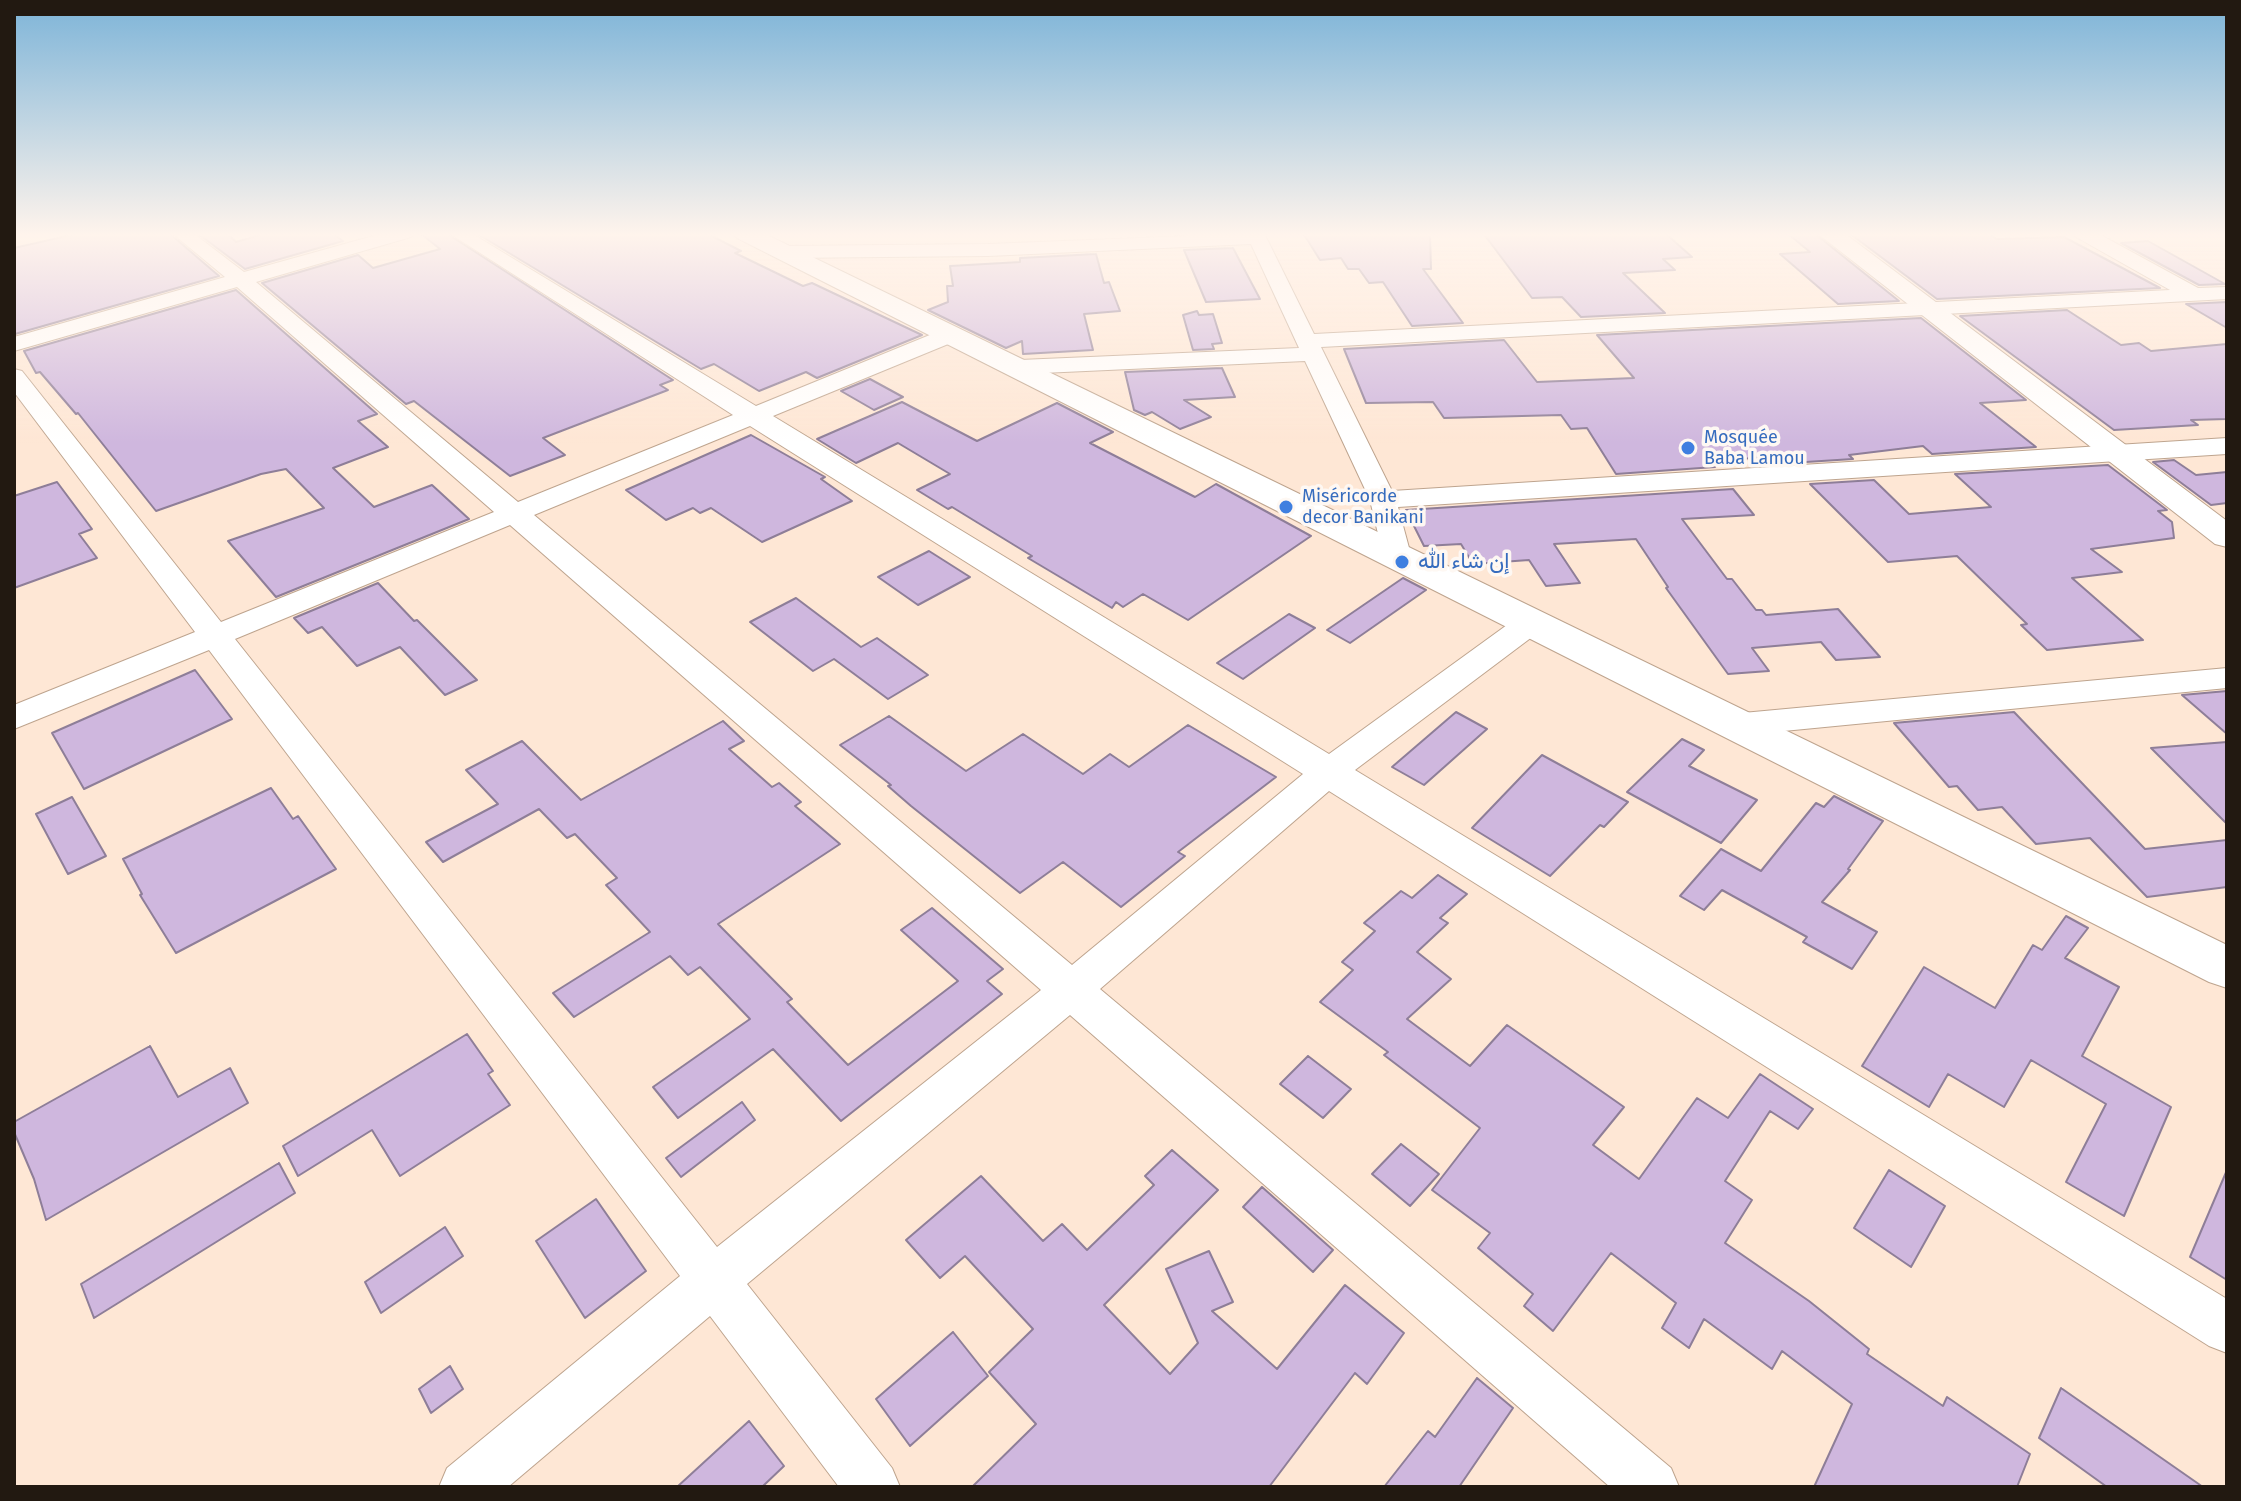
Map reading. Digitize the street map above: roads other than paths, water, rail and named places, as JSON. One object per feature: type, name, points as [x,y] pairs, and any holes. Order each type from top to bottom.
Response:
[{"type":"street","points":[[14,344],[159,303]]},
{"type":"street","points":[[268,303],[1652,1487]]},
{"type":"street","points":[[571,303],[2227,1328]]},
{"type":"street","points":[[886,303],[2227,968]]},
{"type":"street","points":[[1289,303],[1383,500],[1398,559]]},
{"type":"street","points":[[1922,303],[2227,537]]},
{"type":"street","points":[[1020,367],[1992,303]]},
{"type":"street","points":[[14,718],[950,335]]},
{"type":"street","points":[[14,376],[873,1487]]},
{"type":"street","points":[[1383,500],[2227,446]]},
{"type":"street","points":[[466,1487],[1071,990],[1328,772],[1529,624]]},
{"type":"street","points":[[1732,725],[2227,678]]},
{"type":"place","name":"Mosquée Baba Lamou","points":[[1688,448]]},
{"type":"place","name":"Miséricorde decor Banikani","points":[[1286,507]]},
{"type":"place","name":"إن شاء الله","points":[[1402,562]]}]
